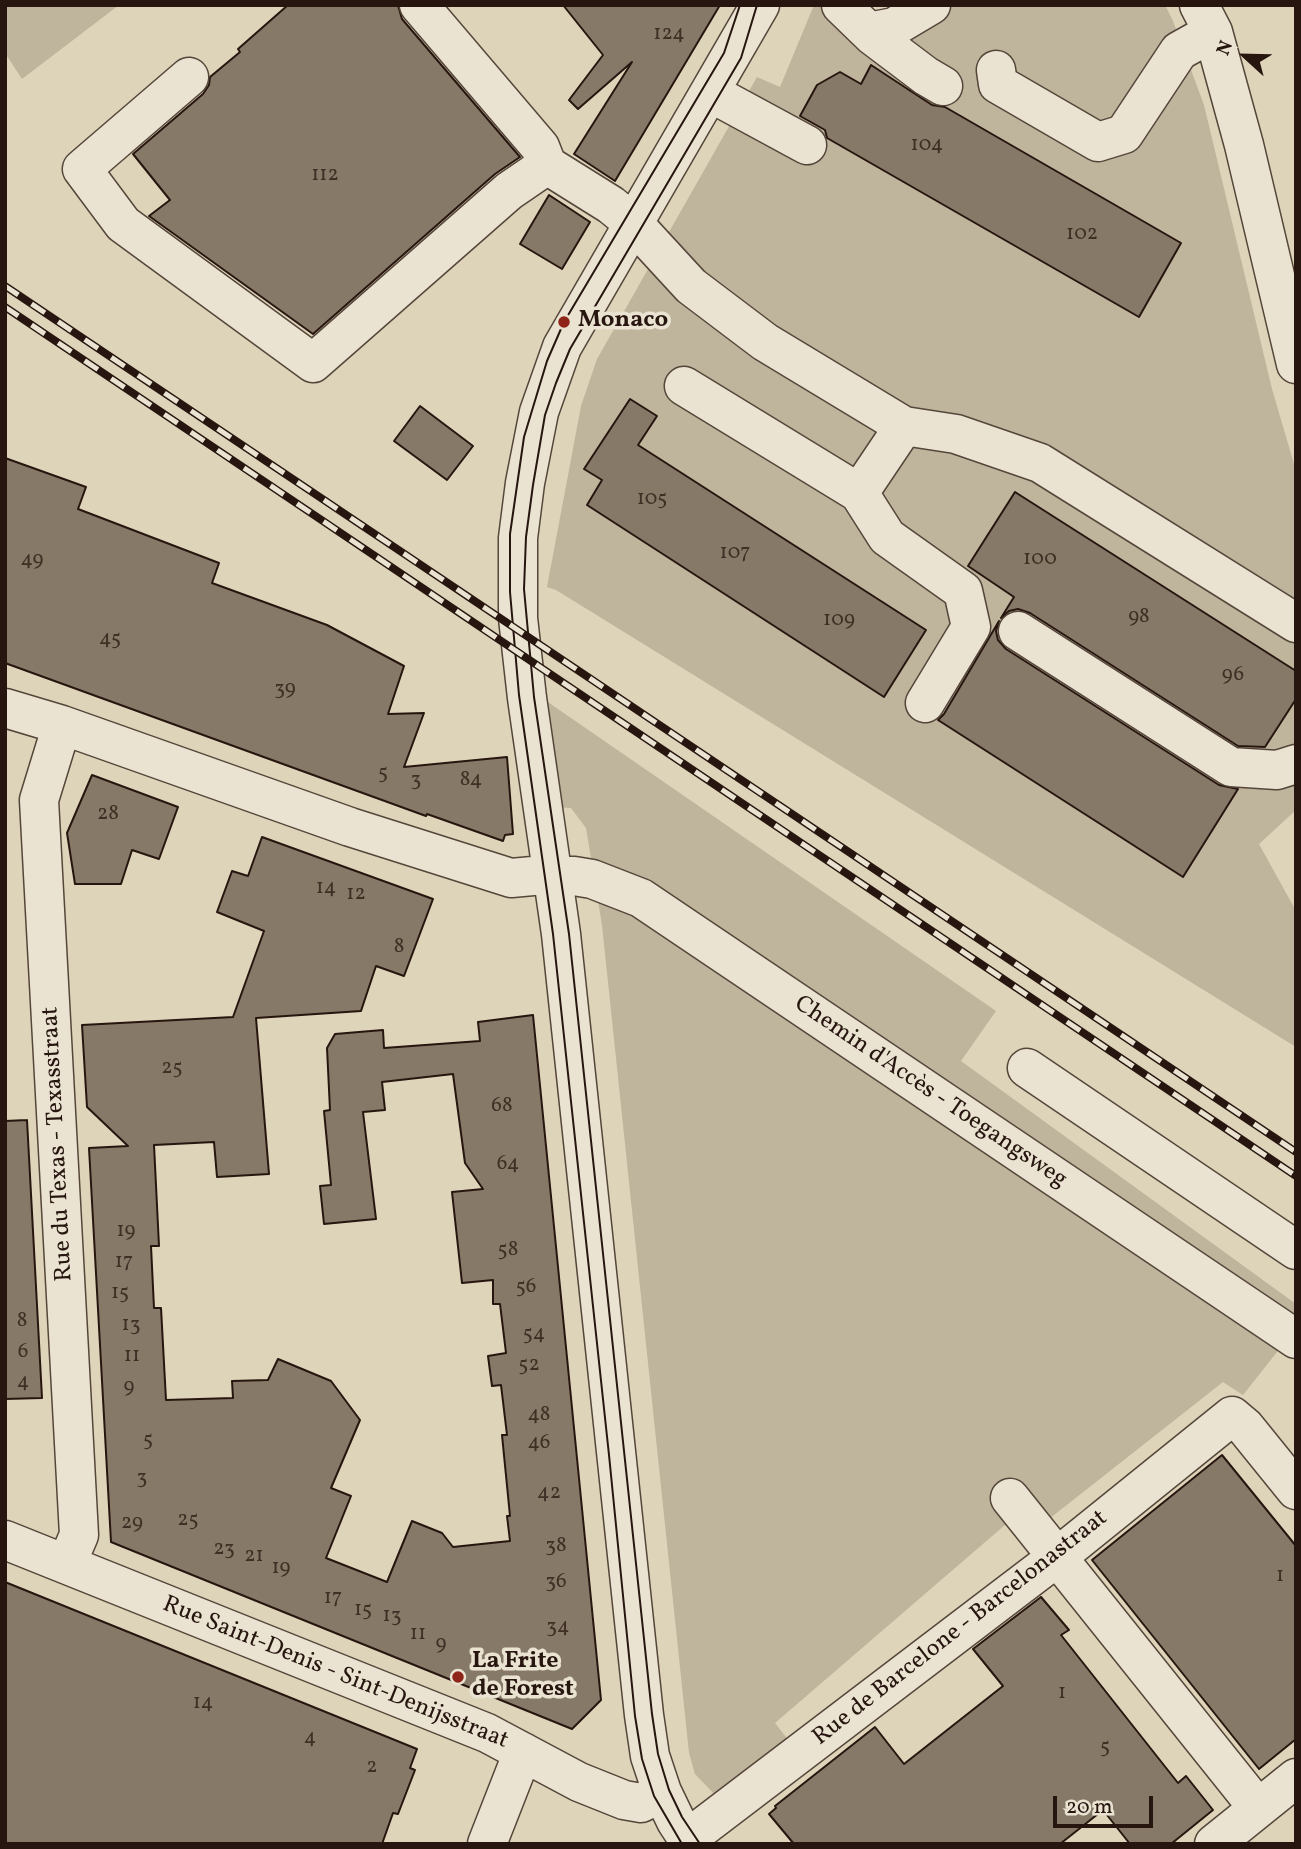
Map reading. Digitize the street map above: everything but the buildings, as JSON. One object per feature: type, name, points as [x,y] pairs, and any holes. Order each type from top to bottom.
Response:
[{"type":"street","points":[[419,5],[540,147],[547,164],[634,223],[691,286],[765,342],[904,426],[956,434],[1040,463],[1296,623]]},
{"type":"street","points":[[714,88],[743,5]]},
{"type":"street","points":[[689,1841],[662,1792],[650,1756],[644,1715],[561,934],[518,618],[518,538],[532,441],[548,380],[562,347],[761,5]]},
{"type":"street","points":[[841,5],[869,32],[943,86]]},
{"type":"street","points":[[869,32],[894,27],[931,5]]},
{"type":"street","points":[[996,70],[998,84],[1098,142],[1124,134],[1179,51],[1206,19]]},
{"type":"street","points":[[1206,19],[1244,145],[1296,364]]},
{"type":"street","points":[[189,77],[82,169],[123,224],[313,363],[509,191],[547,164]]},
{"type":"street","points":[[714,88],[807,145]]},
{"type":"street","points":[[684,386],[859,493],[887,537],[963,591],[971,627],[925,703]]},
{"type":"street","points":[[859,493],[904,426]]},
{"type":"street","points":[[1018,631],[1231,767],[1277,769],[1296,764]]},
{"type":"street","name":"Chemin d'Accès - Toegangsweg","points":[[5,708],[62,725],[350,827],[511,878],[552,875],[592,879],[641,898],[1296,1339]]},
{"type":"street","name":"Rue du Texas - Texasstraat","points":[[62,725],[39,800],[79,1535],[67,1563]]},
{"type":"street","points":[[1027,1068],[1296,1250]]},
{"type":"street","name":"Rue de Barcelone - Barcelonastraat","points":[[689,1841],[1056,1558],[1232,1416],[1245,1426],[1296,1490]]},
{"type":"street","points":[[1010,1498],[1258,1808]]},
{"type":"street","name":"Rue Saint-Denis - Sint-Denijsstraat","points":[[5,1540],[487,1734],[579,1782],[632,1803],[641,1803],[662,1792]]},
{"type":"street","points":[[487,1844],[523,1752]]},
{"type":"street","points":[[1214,1844],[1296,1778]]},
{"type":"shaded area","points":[[5,5],[119,5],[22,79],[5,53]]},
{"type":"shaded area","points":[[814,5],[821,5],[857,42],[948,5],[1165,5],[1173,21],[1204,105],[1272,389],[1296,471],[1296,810],[1259,844],[1296,911],[1296,1047],[556,590],[547,587],[581,406],[597,359],[757,77],[780,87]]},
{"type":"shaded area","points":[[542,698],[996,1011],[961,1061],[1296,1304],[1296,1328],[1243,1395],[1223,1382],[1021,1541],[1005,1525],[775,1723],[793,1746],[720,1800],[695,1774],[689,1753],[602,925],[586,828],[571,808],[555,807]]},
{"type":"tram line","points":[[682,1844],[654,1796],[642,1759],[635,1716],[553,934],[519,695],[510,592],[510,534],[524,437],[547,361],[564,322],[724,53],[740,5]]},
{"type":"tram line","points":[[700,1844],[682,1817],[669,1790],[658,1754],[652,1714],[569,934],[534,697],[524,589],[526,537],[533,485],[545,415],[556,383],[570,349],[741,58],[757,5]]},
{"type":"railway","points":[[5,286],[1296,1152]]},
{"type":"railway","points":[[5,307],[1296,1176]]},
{"type":"place","name":"Monaco","points":[[564,322]]},
{"type":"place","name":"La Frite de Forest","points":[[458,1677]]}]
